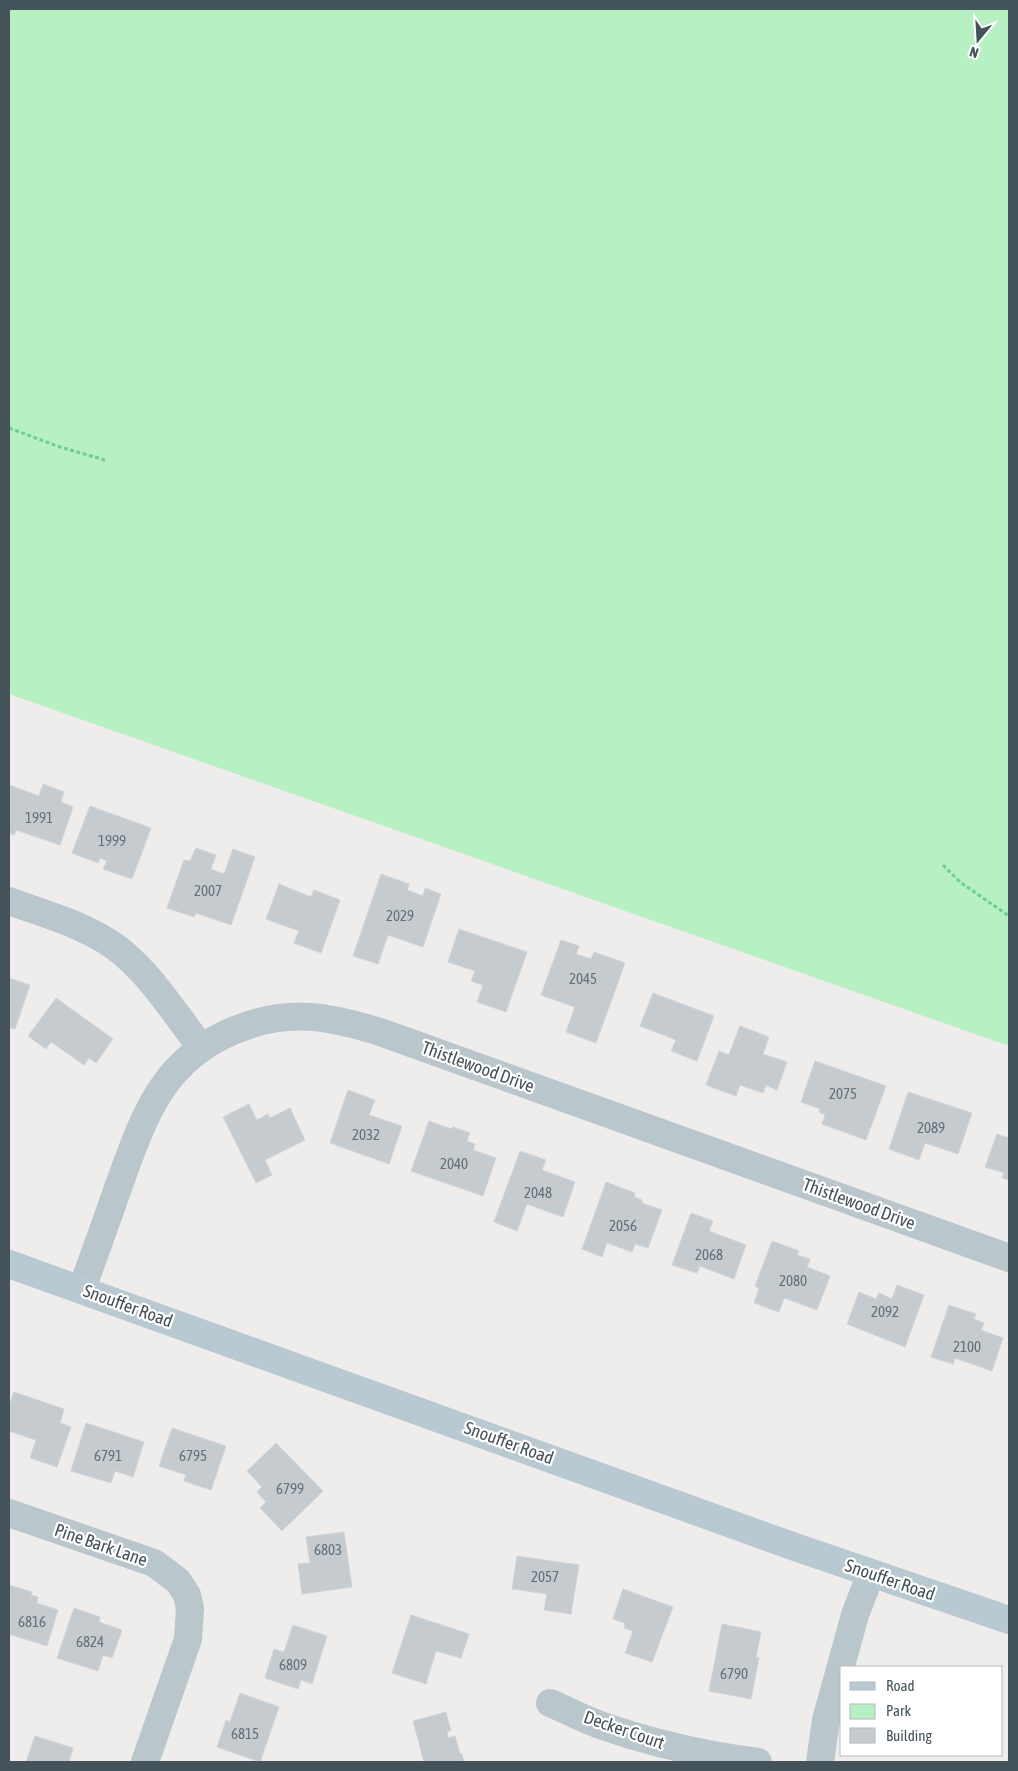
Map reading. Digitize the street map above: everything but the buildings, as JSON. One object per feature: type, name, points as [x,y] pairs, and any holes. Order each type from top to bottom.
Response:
[{"type":"main road","name":"Snouffer Road","points":[[9,1264],[871,1573],[1009,1620]]},
{"type":"street","points":[[9,902],[78,927],[114,947],[134,963],[201,1047]]},
{"type":"street","name":"Thistlewood Drive","points":[[82,1289],[146,1114],[171,1075],[201,1047],[237,1029],[266,1020],[306,1016],[342,1020],[383,1033],[1009,1258]]},
{"type":"street","name":"Pine Bark Lane","points":[[9,1513],[154,1563],[178,1581],[187,1595],[190,1609],[188,1639],[145,1762]]},
{"type":"street","points":[[841,1666],[855,1615],[871,1573]]},
{"type":"street","points":[[820,1762],[826,1720],[840,1669]]},
{"type":"street","name":"Decker Court","points":[[550,1703],[598,1724],[662,1744],[728,1758],[758,1762]]},
{"type":"path","points":[[9,428],[60,447],[105,460]]},
{"type":"path","points":[[943,865],[960,882],[1009,916]]},
{"type":"green space","points":[[9,9],[1009,9],[1009,1046],[9,694]]}]
